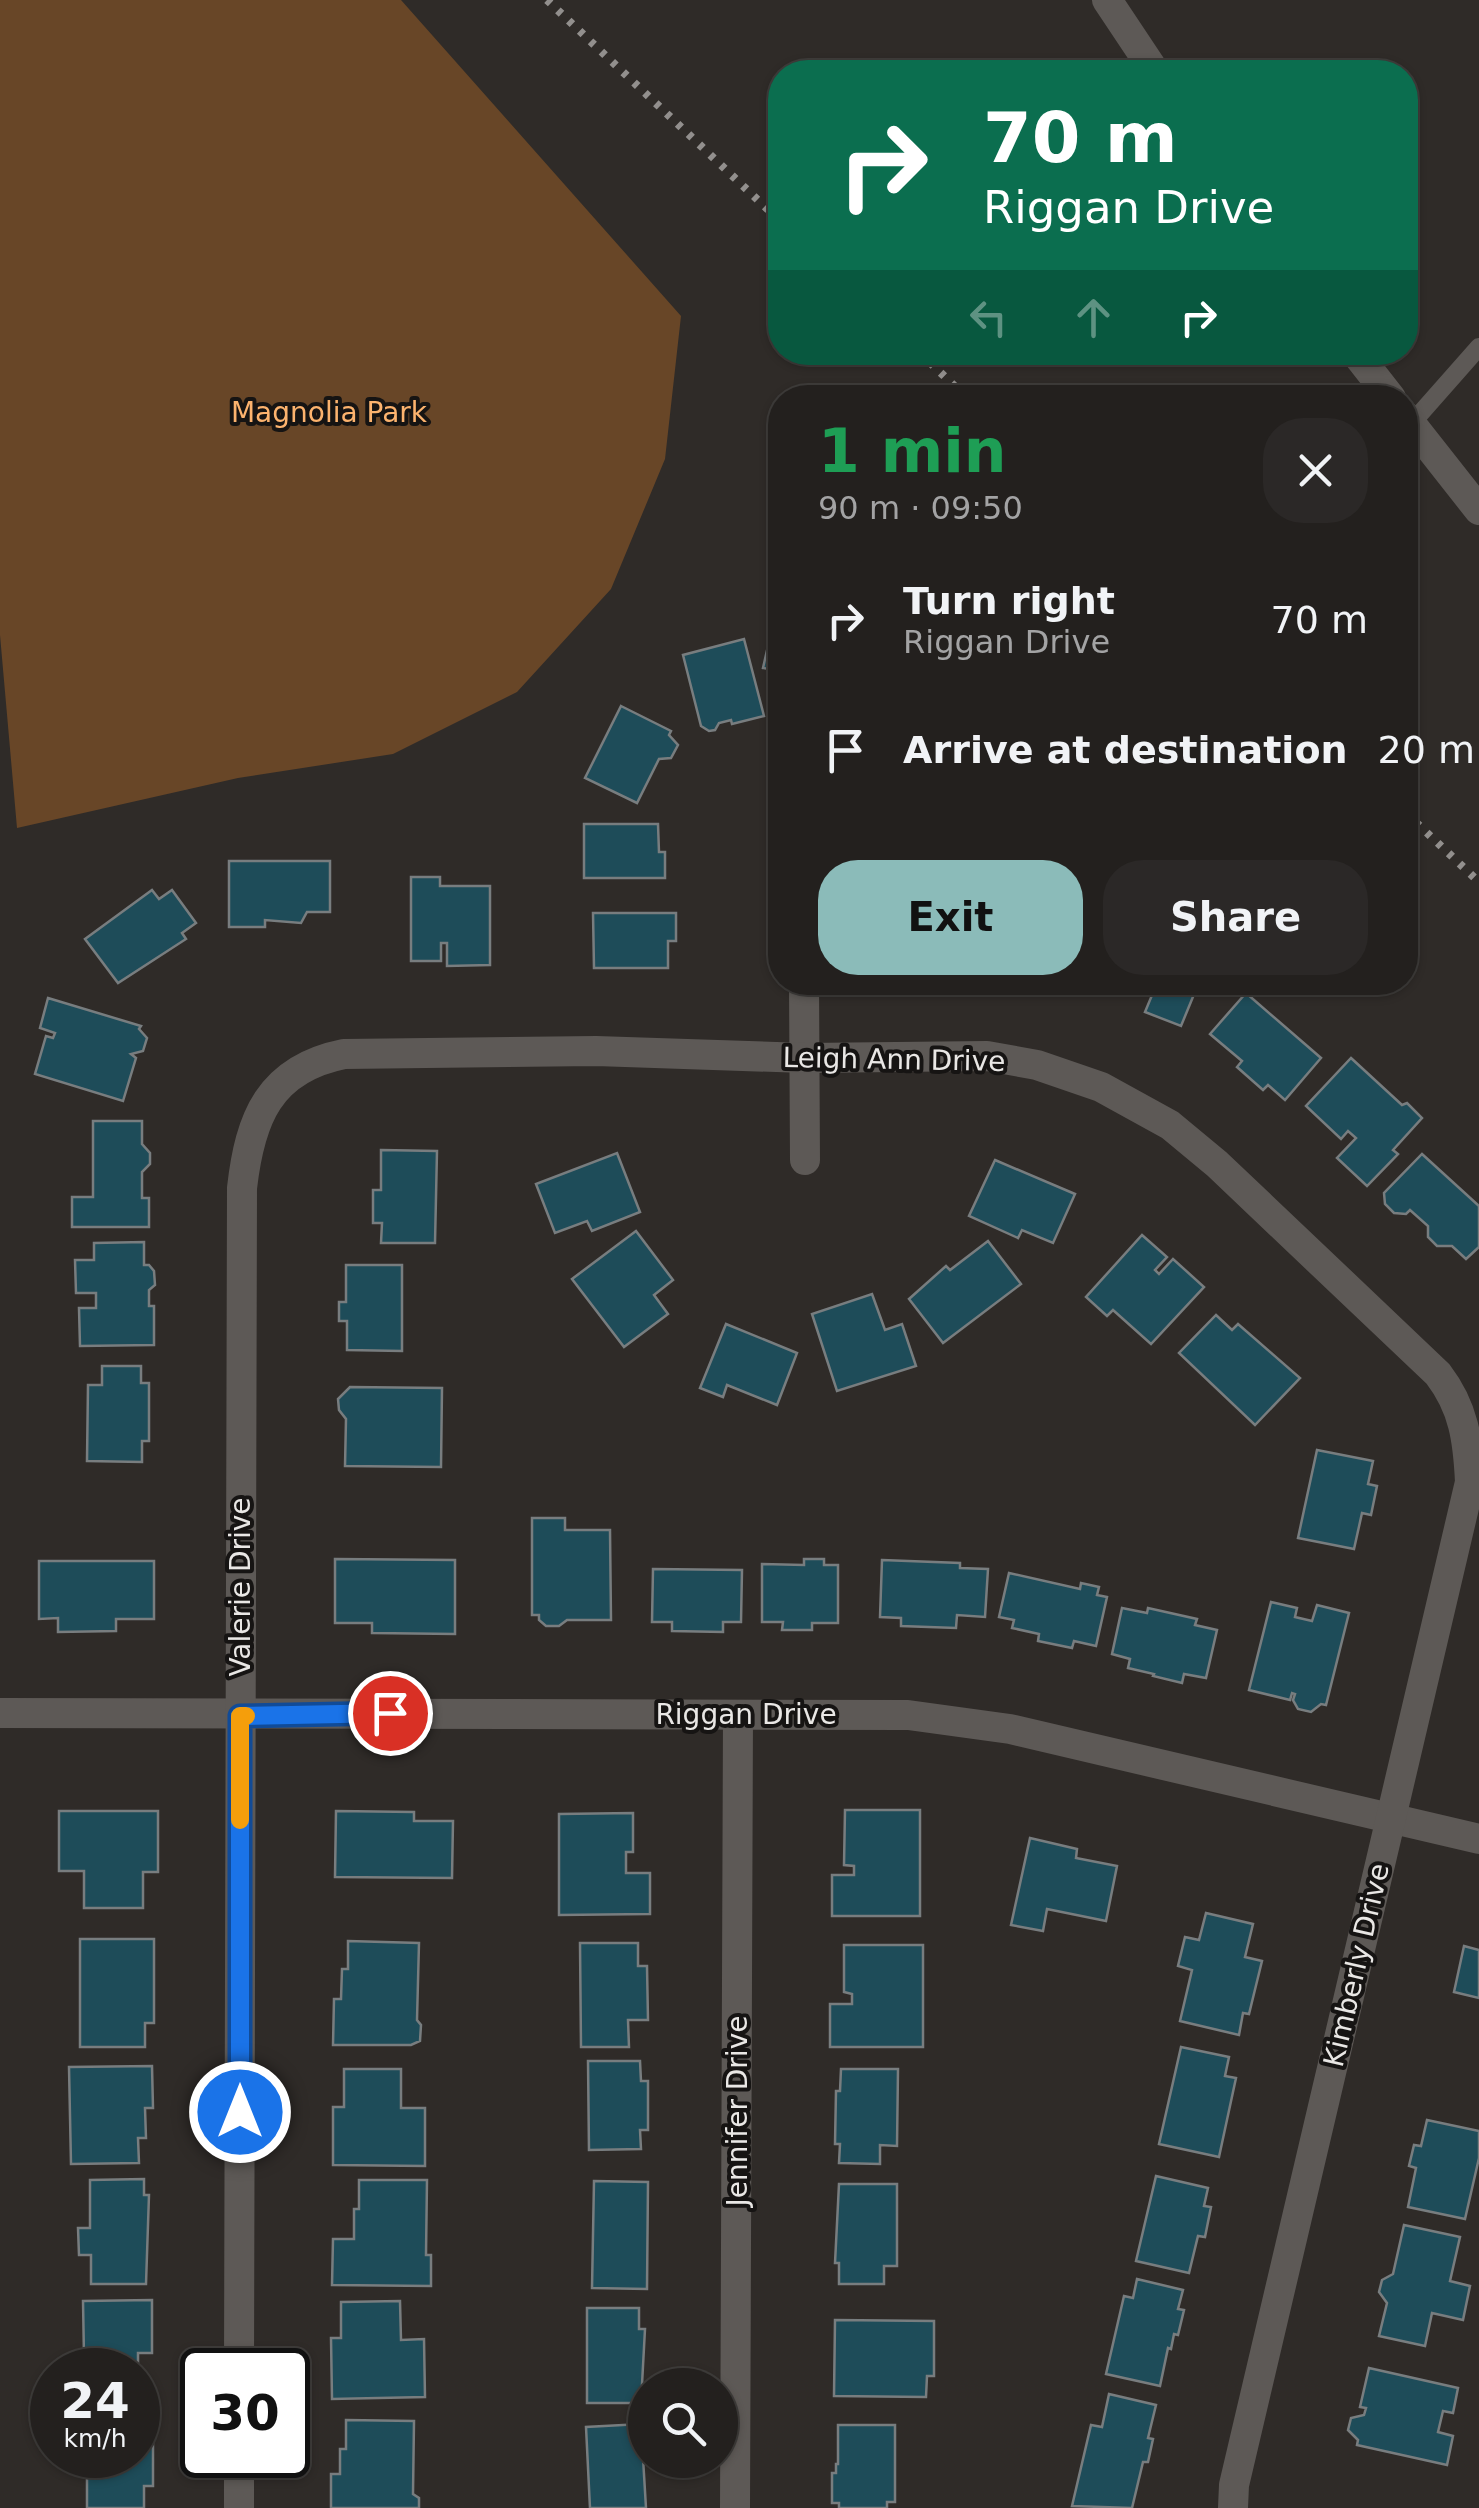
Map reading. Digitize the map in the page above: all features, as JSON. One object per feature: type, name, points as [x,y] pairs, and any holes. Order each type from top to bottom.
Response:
[{"type":"street","points":[[1106,0],[1148,60]]},
{"type":"street","points":[[1366,365],[1381,385]]},
{"type":"street","points":[[1418,433],[1479,510]]},
{"type":"street","points":[[804,995],[805,1160]]},
{"type":"street","name":"Leigh Ann Drive","points":[[262,1108],[299,1068],[344,1054],[596,1051],[805,1058],[986,1056],[1037,1064],[1101,1086],[1137,1104],[1217,1164],[1438,1374],[1455,1396],[1464,1422]]},
{"type":"street","name":"Valerie Drive","points":[[239,2348],[242,1188],[248,1143],[262,1108]]},
{"type":"street","name":"Kimberly Drive","points":[[1233,2508],[1234,2485],[1280,2280],[1470,1482],[1464,1422]]},
{"type":"street","name":"Riggan Drive","points":[[0,1713],[908,1714],[1010,1728],[1479,1839]]},
{"type":"street","name":"Jennifer Drive","points":[[735,2508],[738,1714]]},
{"type":"street","points":[[239,2478],[239,2508]]},
{"type":"lane","points":[[1418,410],[1479,347]]},
{"type":"green space","name":"Magnolia Park","points":[[0,0],[401,0],[681,316],[665,459],[611,589],[517,692],[393,754],[238,778],[17,828],[0,635]]},
{"type":"building","points":[[744,639],[764,716],[719,723],[709,731],[701,726],[683,655]]},
{"type":"building","points":[[621,706],[671,731],[669,735],[678,745],[671,758],[659,759],[637,803],[585,778]]},
{"type":"building","points":[[584,824],[658,824],[659,852],[665,852],[665,878],[584,878]]},
{"type":"building","points":[[229,861],[330,861],[330,912],[307,912],[301,923],[265,920],[265,927],[229,927]]},
{"type":"building","points":[[411,877],[440,877],[440,886],[490,886],[490,965],[447,966],[447,943],[441,943],[441,961],[411,961]]},
{"type":"building","points":[[152,890],[159,899],[172,890],[196,923],[182,933],[186,939],[118,983],[85,939]]},
{"type":"building","points":[[593,913],[676,913],[676,941],[668,941],[668,968],[594,968]]},
{"type":"building","points":[[1152,995],[1194,995],[1181,1026],[1145,1012]]},
{"type":"building","points":[[1248,995],[1321,1058],[1285,1100],[1268,1085],[1263,1090],[1237,1067],[1242,1061],[1210,1034]]},
{"type":"building","points":[[48,998],[141,1026],[139,1029],[147,1038],[143,1051],[131,1054],[136,1058],[123,1101],[35,1074],[46,1036],[53,1038],[55,1033],[40,1028]]},
{"type":"building","points":[[1351,1058],[1422,1118],[1393,1150],[1398,1154],[1367,1186],[1337,1158],[1356,1138],[1348,1131],[1341,1139],[1306,1106]]},
{"type":"building","points":[[93,1121],[142,1121],[142,1144],[150,1153],[150,1164],[142,1172],[142,1198],[149,1198],[149,1227],[72,1227],[72,1197],[93,1197]]},
{"type":"building","points":[[381,1150],[437,1151],[435,1243],[381,1243],[382,1223],[373,1223],[373,1190],[381,1190]]},
{"type":"building","points":[[617,1153],[640,1212],[592,1231],[587,1221],[555,1233],[536,1184]]},
{"type":"building","points":[[1422,1154],[1479,1206],[1479,1247],[1466,1259],[1452,1246],[1437,1246],[1428,1237],[1428,1226],[1410,1210],[1406,1214],[1394,1213],[1385,1204],[1384,1193]]},
{"type":"building","points":[[995,1160],[1075,1194],[1053,1243],[1022,1230],[1018,1238],[969,1216]]},
{"type":"building","points":[[636,1231],[673,1280],[654,1295],[668,1314],[624,1347],[572,1279]]},
{"type":"building","points":[[1142,1235],[1167,1257],[1155,1270],[1159,1274],[1173,1259],[1204,1287],[1151,1344],[1113,1310],[1107,1316],[1086,1297]]},
{"type":"building","points":[[988,1241],[1021,1284],[943,1343],[909,1299],[946,1266],[950,1270]]},
{"type":"building","points":[[144,1242],[144,1265],[154,1271],[149,1306],[154,1306],[154,1345],[80,1346],[79,1308],[96,1308],[96,1293],[76,1293],[75,1260],[94,1260],[94,1243]]},
{"type":"building","points":[[346,1265],[402,1265],[402,1351],[347,1350],[347,1321],[339,1321],[339,1302],[346,1302]]},
{"type":"building","points":[[872,1294],[885,1330],[902,1324],[916,1366],[837,1391],[812,1314]]},
{"type":"building","points":[[1216,1315],[1232,1330],[1238,1324],[1300,1378],[1255,1425],[1179,1353]]},
{"type":"building","points":[[726,1324],[797,1353],[777,1405],[727,1385],[723,1397],[700,1388]]},
{"type":"building","points":[[102,1366],[141,1366],[141,1383],[149,1383],[149,1441],[142,1441],[142,1462],[87,1461],[88,1385],[102,1385]]},
{"type":"building","points":[[350,1387],[442,1388],[441,1467],[345,1466],[346,1419],[339,1410],[338,1399]]},
{"type":"building","points":[[1317,1450],[1373,1461],[1368,1484],[1377,1486],[1371,1515],[1362,1513],[1354,1549],[1298,1538]]},
{"type":"building","points":[[532,1518],[565,1518],[565,1530],[610,1530],[611,1620],[567,1620],[559,1626],[546,1626],[539,1615],[532,1615]]},
{"type":"building","points":[[335,1559],[455,1560],[455,1634],[372,1633],[372,1623],[335,1623]]},
{"type":"building","points":[[804,1559],[824,1559],[824,1565],[838,1565],[838,1623],[812,1623],[812,1630],[782,1630],[783,1622],[762,1622],[762,1564],[804,1565]]},
{"type":"building","points":[[882,1560],[960,1563],[960,1568],[988,1569],[985,1617],[957,1615],[956,1628],[901,1626],[901,1618],[880,1617]]},
{"type":"building","points":[[39,1561],[154,1561],[154,1619],[116,1619],[116,1631],[58,1632],[58,1618],[39,1619]]},
{"type":"building","points":[[653,1569],[742,1570],[741,1622],[723,1622],[723,1632],[672,1631],[672,1622],[652,1622]]},
{"type":"building","points":[[1009,1573],[1080,1589],[1081,1583],[1099,1587],[1097,1595],[1107,1597],[1096,1646],[1074,1641],[1072,1648],[1038,1641],[1039,1634],[1012,1628],[1014,1620],[999,1617]]},
{"type":"building","points":[[1271,1602],[1297,1608],[1295,1617],[1312,1621],[1317,1605],[1349,1613],[1326,1705],[1321,1704],[1311,1712],[1298,1709],[1293,1700],[1295,1694],[1290,1700],[1249,1690]]},
{"type":"building","points":[[1122,1608],[1147,1613],[1148,1608],[1197,1619],[1195,1625],[1217,1630],[1206,1678],[1184,1674],[1182,1683],[1128,1668],[1130,1659],[1112,1654]]},
{"type":"building","points":[[845,1810],[920,1810],[920,1916],[832,1916],[832,1875],[854,1875],[854,1866],[844,1865]]},
{"type":"building","points":[[59,1811],[158,1811],[158,1872],[143,1872],[143,1908],[84,1908],[84,1871],[59,1871]]},
{"type":"building","points":[[336,1811],[414,1812],[414,1821],[453,1821],[452,1878],[335,1877]]},
{"type":"building","points":[[633,1813],[633,1852],[626,1852],[626,1873],[650,1873],[650,1914],[559,1915],[559,1814]]},
{"type":"building","points":[[1030,1838],[1077,1849],[1076,1858],[1117,1866],[1106,1921],[1047,1909],[1043,1931],[1011,1925]]},
{"type":"building","points":[[1206,1913],[1253,1924],[1245,1957],[1262,1961],[1249,2014],[1243,2013],[1239,2035],[1180,2021],[1192,1970],[1178,1966],[1185,1937],[1199,1940]]},
{"type":"building","points":[[80,1939],[154,1939],[154,2023],[145,2023],[145,2047],[80,2047]]},
{"type":"building","points":[[348,1941],[419,1943],[420,2041],[411,2045],[333,2045],[334,1999],[341,1999],[342,1969],[348,1969]]},
{"type":"building","points":[[580,1943],[638,1943],[638,1966],[647,1966],[648,2020],[628,2020],[629,2047],[581,2047]]},
{"type":"building","points":[[844,1945],[923,1945],[923,2047],[830,2047],[830,2004],[852,2004],[852,1994],[844,1992]]},
{"type":"building","points":[[1464,1946],[1479,1950],[1479,1998],[1454,1992]]},
{"type":"building","points":[[1181,2047],[1229,2057],[1225,2076],[1236,2078],[1219,2157],[1159,2144]]},
{"type":"building","points":[[588,2061],[640,2061],[641,2081],[648,2081],[648,2130],[640,2130],[641,2149],[589,2150]]},
{"type":"building","points":[[152,2066],[153,2108],[145,2108],[146,2138],[138,2138],[139,2163],[71,2164],[69,2067]]},
{"type":"building","points":[[344,2069],[401,2069],[401,2108],[425,2108],[425,2166],[333,2165],[333,2107],[344,2107]]},
{"type":"building","points":[[841,2069],[898,2069],[897,2146],[880,2145],[880,2164],[839,2163],[840,2144],[835,2144],[836,2091],[840,2091]]},
{"type":"building","points":[[1427,2120],[1479,2131],[1479,2158],[1465,2219],[1408,2207],[1416,2168],[1409,2166],[1414,2145],[1421,2146]]},
{"type":"building","points":[[1156,2176],[1208,2188],[1204,2206],[1211,2207],[1205,2237],[1198,2236],[1189,2273],[1136,2261]]},
{"type":"building","points":[[144,2179],[144,2195],[149,2195],[146,2284],[91,2284],[91,2255],[79,2255],[78,2228],[90,2228],[90,2180]]},
{"type":"building","points":[[359,2180],[427,2180],[426,2255],[431,2255],[431,2286],[332,2285],[333,2239],[354,2239]]},
{"type":"building","points":[[594,2181],[648,2182],[647,2289],[592,2288]]},
{"type":"building","points":[[839,2184],[897,2184],[897,2266],[884,2266],[884,2284],[839,2284],[839,2263],[835,2263]]},
{"type":"building","points":[[1404,2225],[1460,2237],[1450,2281],[1470,2286],[1463,2320],[1432,2313],[1425,2346],[1379,2336],[1387,2303],[1379,2292],[1382,2280],[1393,2274]]},
{"type":"building","points":[[1137,2279],[1183,2290],[1178,2309],[1184,2310],[1178,2335],[1174,2334],[1171,2349],[1168,2348],[1160,2386],[1106,2374],[1124,2296],[1133,2298]]},
{"type":"building","points":[[152,2300],[152,2348],[84,2348],[83,2301]]},
{"type":"building","points":[[400,2301],[401,2340],[424,2339],[425,2397],[332,2399],[331,2338],[341,2338],[341,2302]]},
{"type":"building","points":[[587,2308],[639,2308],[639,2329],[645,2329],[643,2368],[628,2368],[628,2403],[587,2403]]},
{"type":"building","points":[[835,2320],[934,2321],[934,2376],[927,2376],[926,2397],[834,2396]]},
{"type":"building","points":[[1369,2368],[1458,2388],[1453,2413],[1443,2411],[1438,2432],[1453,2436],[1447,2465],[1357,2445],[1358,2440],[1348,2430],[1351,2418],[1364,2415],[1366,2408],[1360,2407]]},
{"type":"building","points":[[1109,2394],[1156,2405],[1148,2438],[1153,2439],[1148,2462],[1143,2462],[1132,2508],[1072,2506],[1091,2425],[1102,2427]]},
{"type":"building","points":[[346,2420],[414,2421],[413,2494],[419,2498],[419,2508],[331,2508],[331,2474],[340,2474],[340,2449],[346,2449]]},
{"type":"building","points":[[628,2425],[628,2478],[644,2478],[646,2508],[590,2508],[586,2427]]},
{"type":"building","points":[[838,2425],[895,2425],[895,2502],[887,2502],[887,2508],[839,2508],[839,2503],[832,2503]]},
{"type":"building","points":[[87,2478],[153,2478],[153,2486],[144,2486],[144,2508],[87,2508]]},
{"type":"railway","points":[[547,0],[768,210]]},
{"type":"railway","points":[[933,365],[953,385]]},
{"type":"railway","points":[[1418,824],[1479,882]]},
{"type":"slow traffic","points":[[240,1820],[240,1716],[246,1716]]},
{"type":"route","points":[[240,2112],[240,1716],[390,1713]]}]
